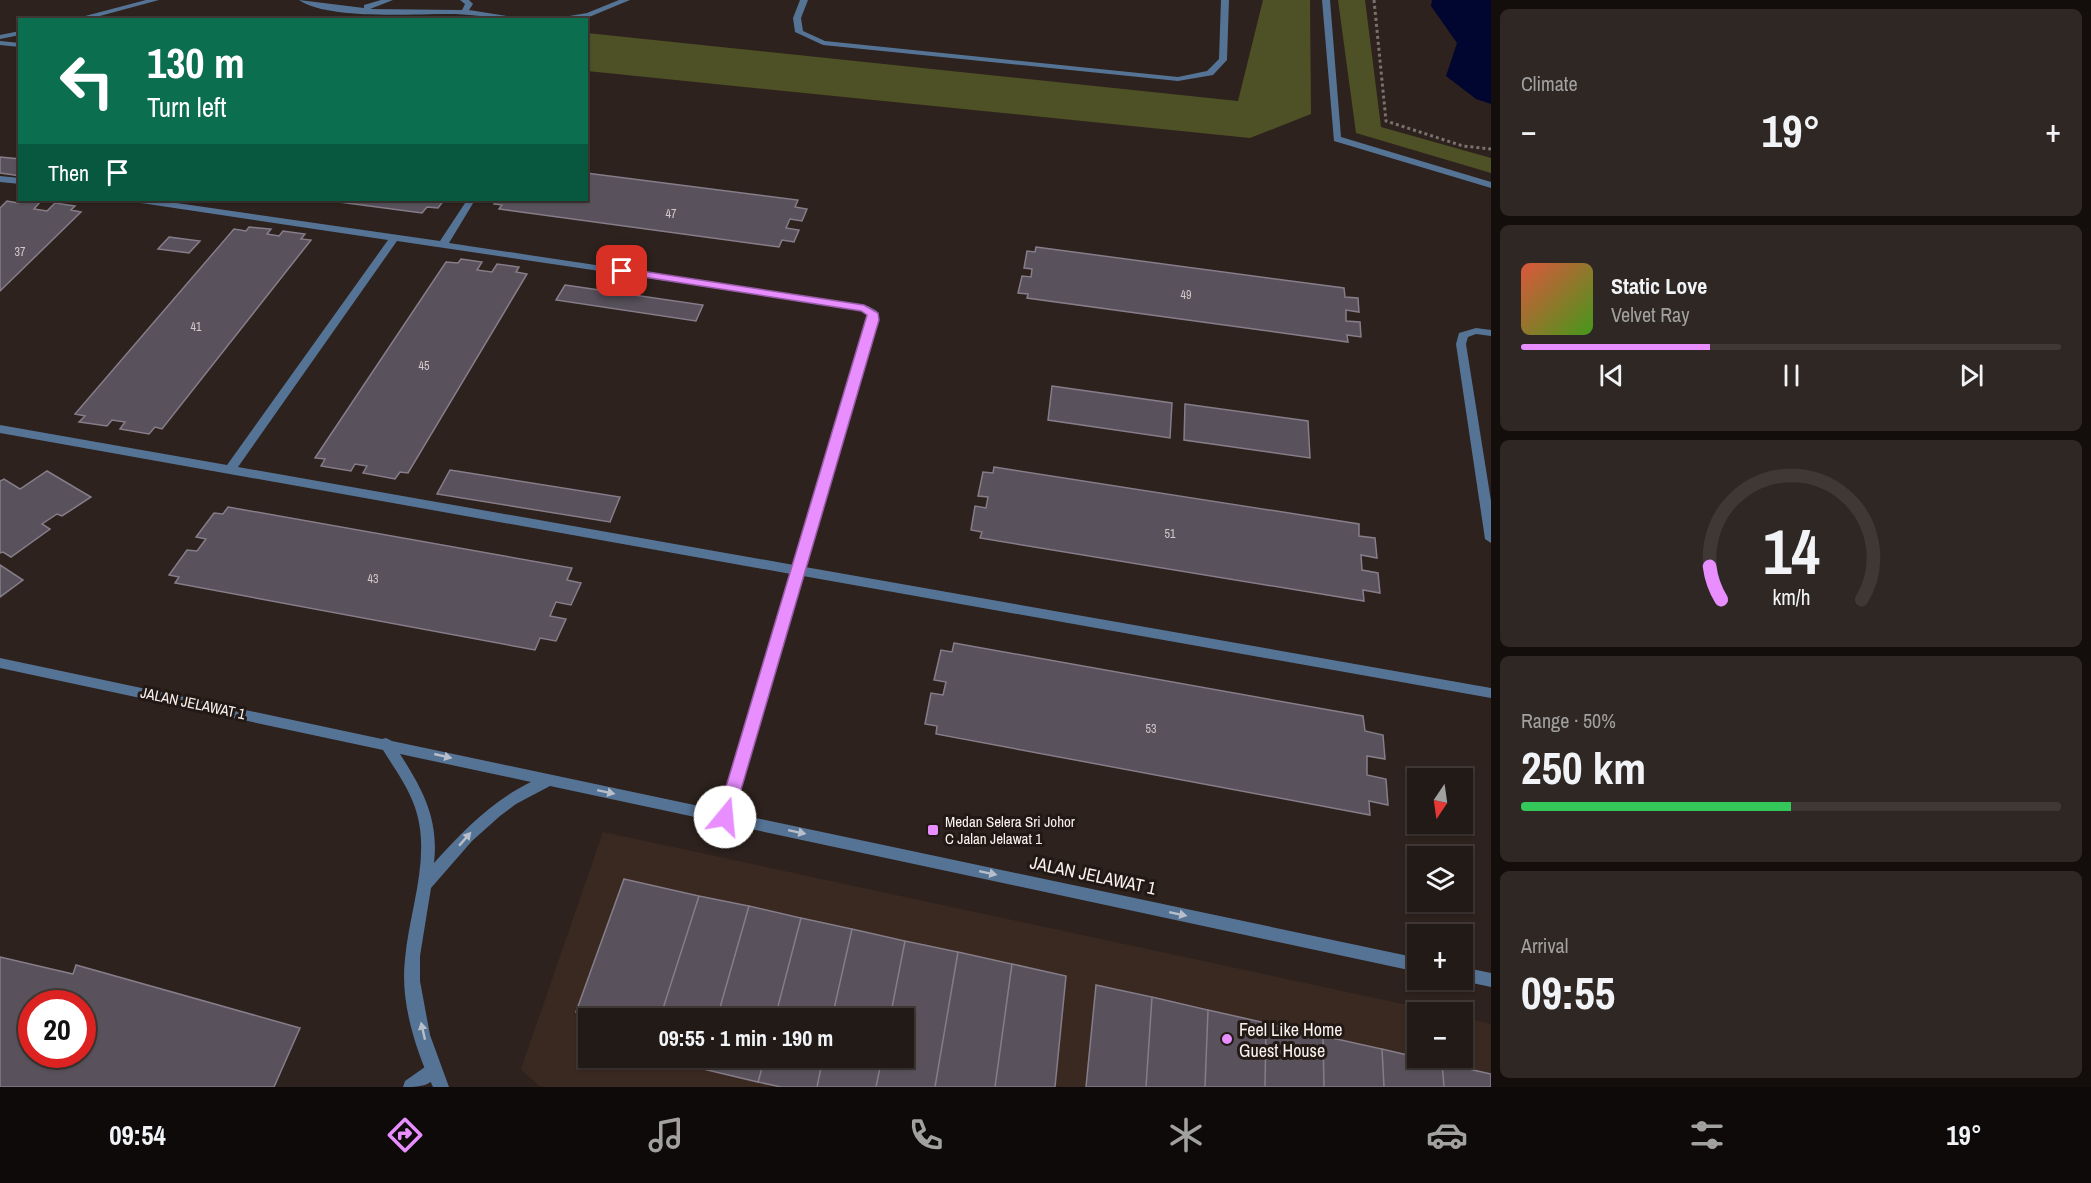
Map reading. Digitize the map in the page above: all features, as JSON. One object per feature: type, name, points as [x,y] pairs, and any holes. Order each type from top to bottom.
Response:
[{"type":"street","points":[[82,18],[155,0]]},
{"type":"street","points":[[303,0],[312,5],[359,10],[464,12],[511,18]]},
{"type":"street","points":[[348,0],[359,10]]},
{"type":"street","points":[[359,10],[389,0]]},
{"type":"street","points":[[464,0],[469,4],[464,12]]},
{"type":"street","points":[[566,18],[589,15],[626,0]]},
{"type":"street","points":[[804,0],[797,18],[799,32],[823,43],[1178,79],[1210,74],[1222,60],[1225,0]]},
{"type":"street","points":[[1326,0],[1337,139],[1491,185]]},
{"type":"street","points":[[0,37],[18,33]]},
{"type":"street","points":[[0,43],[18,45]]},
{"type":"street","points":[[0,178],[18,182]]},
{"type":"street","points":[[148,201],[864,308],[873,313],[873,320],[725,817]]},
{"type":"street","points":[[442,244],[470,201]]},
{"type":"street","points":[[230,470],[395,237]]},
{"type":"street","points":[[1491,333],[1476,331],[1463,335],[1461,344],[1491,539]]},
{"type":"street","points":[[0,429],[1491,693]]},
{"type":"street","name":"JALAN JELAWAT 1","points":[[0,663],[386,743],[549,780],[1407,963]]},
{"type":"street","points":[[386,743],[416,793],[424,816],[428,838],[426,883],[416,928],[411,979],[432,1070],[441,1087]]},
{"type":"street","points":[[426,883],[471,831],[505,801],[549,780]]},
{"type":"street","points":[[1473,976],[1491,980]]},
{"type":"street","points":[[411,1087],[432,1070]]},
{"type":"path","points":[[1374,0],[1386,121],[1463,147],[1491,149]]},
{"type":"shaded area","points":[[603,832],[1407,1005],[1407,1068],[1473,1068],[1473,1020],[1491,1024],[1491,1087],[540,1087],[521,1069]]},
{"type":"green space","points":[[1263,0],[1310,0],[1311,114],[1250,138],[588,71],[588,33],[1238,101]]},
{"type":"green space","points":[[1338,0],[1365,0],[1381,127],[1491,158],[1491,173],[1356,133]]},
{"type":"water","points":[[1432,0],[1491,0],[1491,104],[1476,99],[1446,76],[1457,43],[1431,6]]},
{"type":"building","points":[[0,157],[18,159],[18,176],[0,173]]},
{"type":"building","points":[[588,173],[798,200],[795,207],[807,209],[802,221],[790,219],[786,228],[799,230],[794,242],[782,240],[779,247],[499,209],[502,205],[494,204],[496,201],[588,201]]},
{"type":"building","points":[[7,201],[18,203],[20,201],[41,201],[34,209],[47,211],[55,203],[75,206],[71,210],[81,212],[0,291],[0,208]]},
{"type":"building","points":[[332,201],[443,201],[438,208],[427,207],[422,213]]},
{"type":"building","points":[[249,227],[271,229],[267,234],[279,236],[283,231],[305,234],[301,239],[311,240],[162,429],[155,427],[149,434],[120,429],[125,422],[112,420],[107,426],[79,422],[85,416],[75,414],[234,229],[246,231]]},
{"type":"building","points":[[169,237],[200,241],[189,253],[158,249]]},
{"type":"building","points":[[1036,247],[1344,288],[1345,297],[1358,298],[1359,312],[1346,310],[1346,321],[1360,322],[1361,337],[1347,335],[1348,342],[1027,298],[1028,294],[1018,293],[1022,276],[1031,277],[1032,269],[1024,268],[1027,251],[1035,252]]},
{"type":"building","points":[[461,259],[482,262],[477,270],[492,272],[497,264],[519,267],[516,272],[527,274],[408,473],[400,472],[395,479],[363,473],[367,466],[355,464],[351,471],[321,466],[325,459],[315,458],[446,262],[458,263]]},
{"type":"building","points":[[565,285],[703,305],[696,321],[556,300]]},
{"type":"building","points":[[1052,386],[1172,403],[1170,438],[1048,420]]},
{"type":"building","points":[[1185,404],[1308,421],[1310,458],[1184,440]]},
{"type":"building","points":[[994,467],[1359,524],[1359,536],[1375,538],[1377,558],[1361,555],[1362,570],[1378,573],[1380,593],[1363,590],[1364,601],[980,538],[982,532],[971,530],[975,506],[986,508],[988,497],[978,496],[983,472],[993,473]]},
{"type":"building","points":[[450,470],[620,497],[610,522],[437,494]]},
{"type":"building","points":[[47,471],[91,497],[62,516],[57,514],[42,524],[50,529],[11,557],[3,552],[0,553],[0,481],[4,479],[20,489]]},
{"type":"building","points":[[228,507],[572,568],[567,580],[581,583],[571,605],[556,602],[550,616],[566,619],[556,641],[540,638],[535,650],[175,583],[179,577],[169,575],[187,550],[197,551],[206,539],[196,537],[214,513],[223,514]]},
{"type":"building","points":[[0,565],[23,580],[0,597]]},
{"type":"building","points":[[954,643],[1363,716],[1365,731],[1383,735],[1385,759],[1367,756],[1367,775],[1386,779],[1388,805],[1369,801],[1370,815],[936,734],[937,726],[925,724],[931,693],[943,695],[946,682],[934,680],[941,650],[952,652]]},
{"type":"building","points":[[624,879],[699,896],[663,1008],[578,1008],[578,1015],[576,1012]]},
{"type":"building","points":[[699,896],[749,906],[720,1008],[663,1008]]},
{"type":"building","points":[[749,906],[801,918],[778,1008],[720,1008]]},
{"type":"building","points":[[801,918],[852,929],[834,1008],[778,1008]]},
{"type":"building","points":[[852,929],[905,941],[892,1008],[834,1008]]},
{"type":"building","points":[[905,941],[958,952],[935,1087],[876,1087],[880,1068],[914,1068],[914,1008],[892,1008]]},
{"type":"building","points":[[958,952],[1012,964],[995,1087],[935,1087]]},
{"type":"building","points":[[0,957],[73,974],[76,965],[300,1028],[274,1087],[0,1087]]},
{"type":"building","points":[[1012,964],[1066,976],[1055,1087],[995,1087]]},
{"type":"building","points":[[1096,985],[1152,997],[1146,1087],[1086,1087]]},
{"type":"building","points":[[1152,997],[1208,1010],[1205,1087],[1146,1087]]},
{"type":"building","points":[[1208,1010],[1266,1023],[1265,1087],[1205,1087]]},
{"type":"building","points":[[1266,1023],[1323,1036],[1324,1087],[1265,1087]]},
{"type":"building","points":[[1323,1036],[1382,1049],[1384,1087],[1324,1087]]},
{"type":"building","points":[[1382,1049],[1407,1055],[1407,1068],[1442,1068],[1444,1087],[1384,1087]]},
{"type":"building","points":[[703,1068],[762,1068],[758,1082]]},
{"type":"building","points":[[762,1068],[821,1068],[817,1087],[781,1087],[758,1082]]},
{"type":"building","points":[[821,1068],[880,1068],[876,1087],[817,1087]]},
{"type":"building","points":[[1442,1068],[1464,1068],[1491,1074],[1491,1087],[1444,1087]]},
{"type":"place","name":"Medan Selera Sri Johor C Jalan Jelawat 1","points":[[933,830]]},
{"type":"place","name":"Feel Like Home Guest House","points":[[1227,1039]]},
{"type":"route","points":[[622,271],[864,308],[873,313],[873,320],[725,817]]}]
